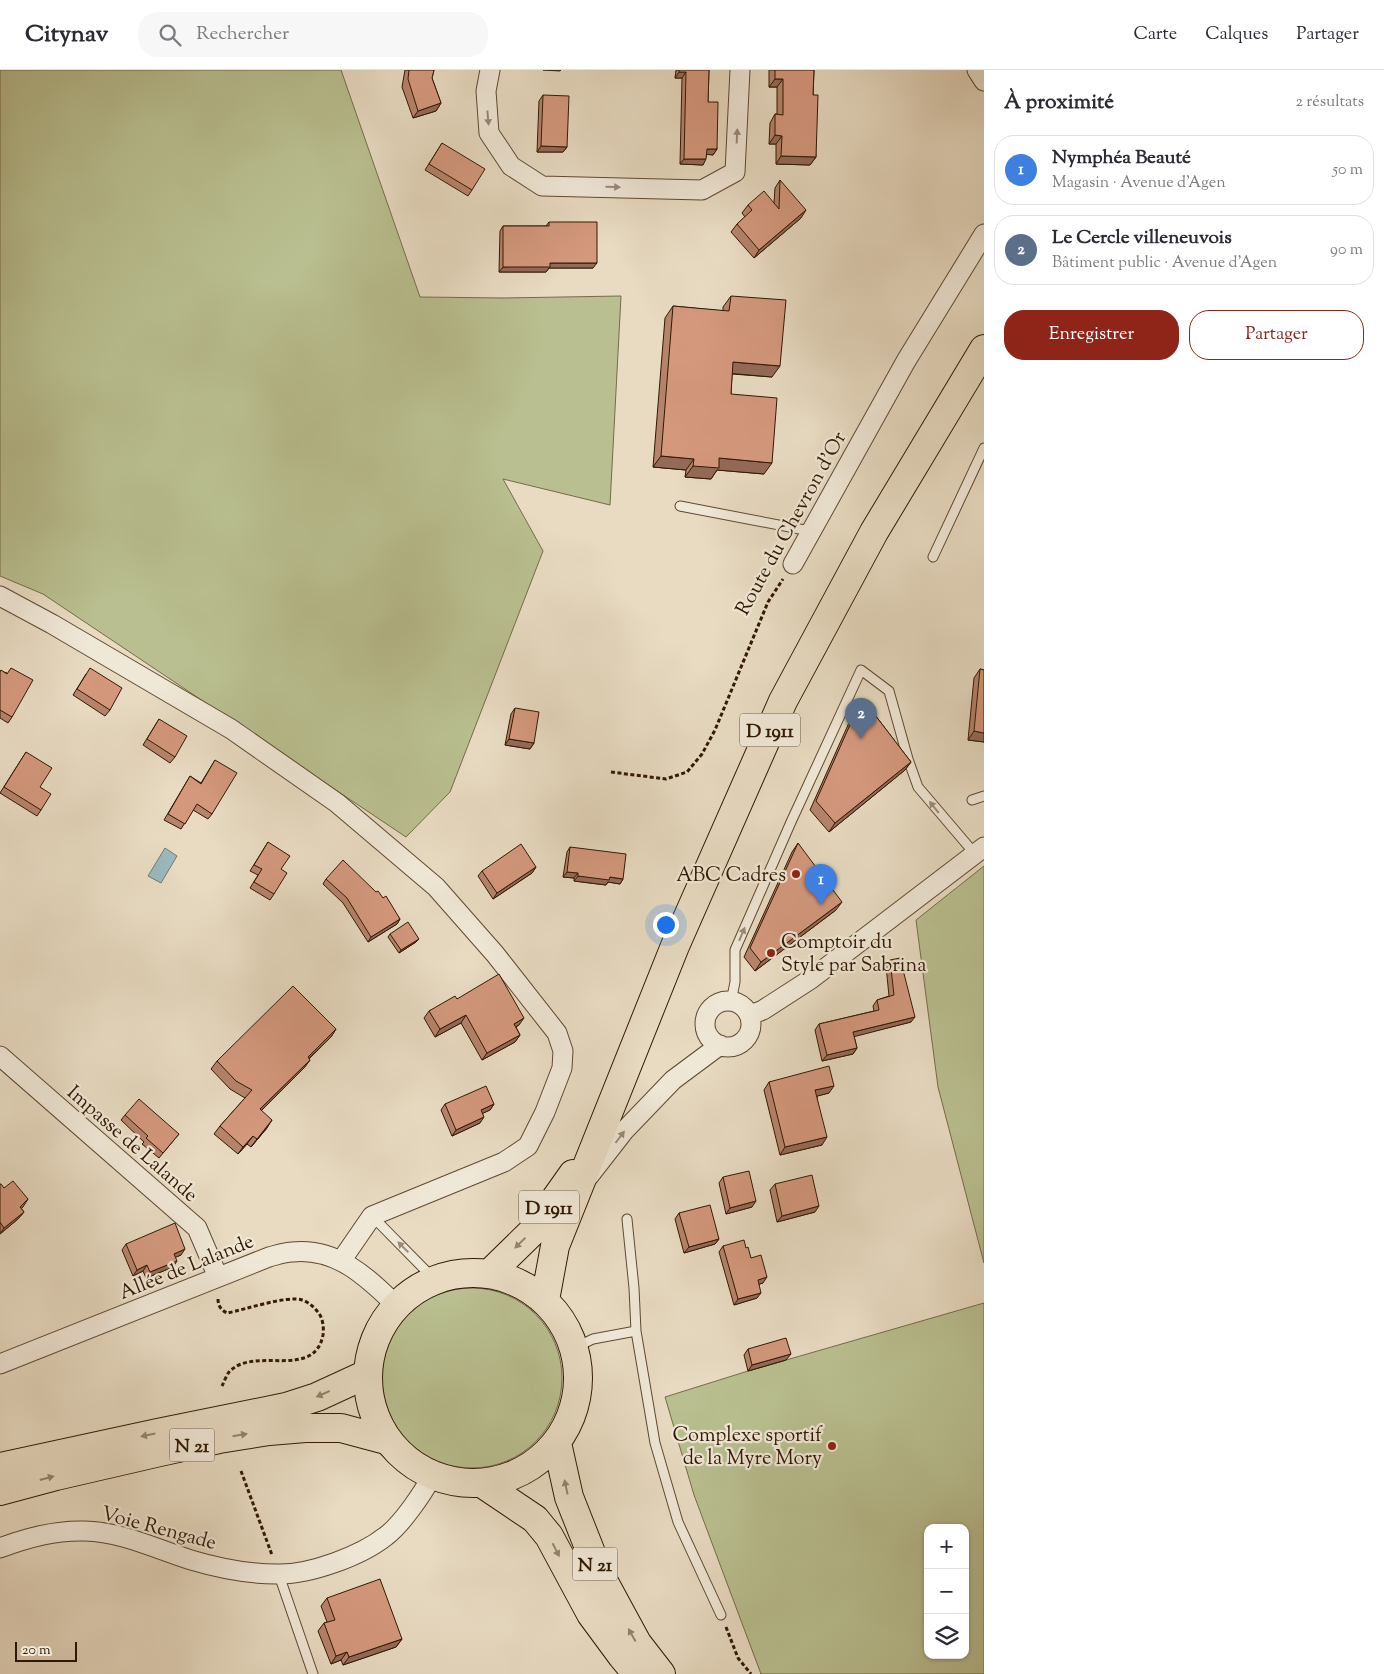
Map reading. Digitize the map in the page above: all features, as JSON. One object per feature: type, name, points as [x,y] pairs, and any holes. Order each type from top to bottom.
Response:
[{"type":"main road","name":"D 1911","points":[[545,1300],[555,1246],[675,946],[783,701],[874,532],[984,349]]},
{"type":"main road","name":"D 1911","points":[[490,1273],[532,1232],[601,1134]]},
{"type":"main road","points":[[490,1273],[519,1283],[545,1300],[563,1322],[574,1348],[578,1381],[576,1397],[573,1414],[557,1443],[536,1463],[511,1477],[483,1484],[457,1483],[432,1476],[407,1461],[386,1440],[371,1408],[367,1374],[371,1349],[381,1325],[396,1305],[414,1290],[434,1279],[452,1274],[490,1273]]},
{"type":"main road","name":"N 21","points":[[0,1467],[286,1407],[318,1397],[367,1374]]},
{"type":"main road","name":"N 21","points":[[0,1491],[160,1452],[219,1439],[269,1431],[341,1428],[386,1440]]},
{"type":"main road","name":"N 21","points":[[557,1443],[568,1497],[599,1573],[636,1643],[661,1674]]},
{"type":"main road","name":"N 21","points":[[483,1484],[535,1519],[549,1536],[591,1614],[637,1674]]},
{"type":"street","points":[[490,70],[486,91],[489,133],[511,166],[542,186],[702,190],[735,172],[740,70]]},
{"type":"street","points":[[977,70],[984,81]]},
{"type":"street","name":"Route du Chevron d'Or","points":[[793,564],[906,361],[984,234]]},
{"type":"street","points":[[0,596],[52,624],[231,730],[337,803],[436,887],[495,954],[557,1033],[563,1051],[562,1068],[545,1112],[528,1146],[504,1162],[372,1216],[342,1261]]},
{"type":"street","points":[[750,1015],[763,1010],[810,978],[979,851]]},
{"type":"street","points":[[724,1002],[735,1002],[750,1015],[751,1030],[742,1043],[735,1046],[727,1047],[712,1041],[707,1032],[706,1022],[708,1013],[715,1005],[724,1002]]},
{"type":"street","points":[[579,1188],[624,1131],[673,1080],[720,1045]]},
{"type":"street","name":"Impasse de Lalande","points":[[0,1056],[197,1228],[218,1277]]},
{"type":"street","name":"Allée de Lalande","points":[[0,1364],[270,1256],[293,1251],[320,1253],[342,1261],[366,1276],[396,1305]]},
{"type":"street","name":"Voie Rengade","points":[[0,1548],[42,1536],[85,1531],[126,1537],[192,1560],[247,1572],[279,1574],[304,1571],[347,1559],[388,1535],[422,1494],[432,1476]]},
{"type":"lane","points":[[933,557],[984,448]]},
{"type":"lane","points":[[680,506],[810,531]]},
{"type":"lane","points":[[731,1002],[735,982],[735,950],[861,670],[889,691],[918,787],[950,826],[979,851]]},
{"type":"lane","points":[[972,800],[984,796]]},
{"type":"lane","points":[[372,1216],[434,1279]]},
{"type":"lane","points":[[627,1219],[636,1332],[655,1443],[678,1522],[721,1615]]},
{"type":"lane","points":[[574,1348],[593,1339],[636,1332]]},
{"type":"lane","points":[[279,1574],[313,1674]]},
{"type":"path","name":"Route du Chevron d'Or","points":[[611,772],[666,779],[687,772],[702,754],[715,730],[768,602],[793,564]]},
{"type":"path","points":[[218,1277],[218,1303],[221,1310],[227,1313],[281,1300],[300,1299],[320,1313],[324,1329],[321,1344],[316,1353],[304,1360],[256,1361],[236,1366],[227,1374],[222,1386]]},
{"type":"path","points":[[241,1471],[279,1574]]},
{"type":"path","points":[[721,1615],[738,1658],[751,1674]]},
{"type":"green space","points":[[0,70],[341,70],[420,297],[621,296],[610,505],[503,479],[543,551],[450,792],[406,837],[43,594],[0,576]]},
{"type":"green space","points":[[984,866],[984,1263],[938,1087],[916,920]]},
{"type":"green space","points":[[472,1288],[506,1295],[529,1309],[541,1321],[551,1336],[558,1352],[562,1378],[555,1412],[541,1435],[529,1447],[514,1457],[498,1464],[472,1468],[438,1461],[415,1447],[403,1435],[393,1420],[386,1404],[382,1378],[389,1344],[403,1321],[415,1309],[430,1299],[446,1292]]},
{"type":"green space","name":"Complexe sportif de la Myre Mory","points":[[984,1303],[984,1674],[761,1674],[694,1495],[665,1397]]},
{"type":"water","points":[[165,848],[177,856],[161,883],[148,876]]},
{"type":"building","points":[[409,70],[434,70],[432,78],[441,103],[418,111],[408,79]]},
{"type":"building","points":[[679,70],[709,70],[708,102],[718,102],[717,149],[707,149],[706,159],[684,159],[686,72],[679,72]]},
{"type":"building","points":[[775,70],[814,70],[813,95],[818,95],[816,157],[781,156],[782,136],[775,135],[775,114],[783,115],[783,79],[775,79]]},
{"type":"building","points":[[543,95],[569,96],[567,147],[541,146]]},
{"type":"building","points":[[442,143],[485,169],[472,190],[429,164]]},
{"type":"building","points":[[780,180],[806,210],[759,250],[737,224],[752,210],[748,205],[764,191],[779,209]]},
{"type":"building","points":[[549,222],[597,222],[597,263],[550,263],[550,267],[503,267],[503,226],[549,226]]},
{"type":"building","points":[[731,296],[786,300],[780,366],[733,362],[731,394],[777,398],[772,463],[719,458],[719,468],[693,466],[694,459],[661,456],[673,306],[729,311]]},
{"type":"building","points":[[11,668],[33,680],[12,717],[0,710],[0,672],[1,670],[7,674]]},
{"type":"building","points":[[90,668],[122,688],[110,710],[77,689]]},
{"type":"building","points":[[980,669],[984,670],[984,733],[974,731]]},
{"type":"building","points":[[862,698],[911,762],[835,823],[816,801]]},
{"type":"building","points":[[515,708],[539,712],[534,743],[509,739]]},
{"type":"building","points":[[159,719],[187,736],[175,757],[147,739]]},
{"type":"building","points":[[26,752],[52,768],[40,787],[51,794],[41,810],[4,787]]},
{"type":"building","points":[[215,760],[237,773],[212,814],[197,804],[185,824],[168,814],[190,776],[201,784]]},
{"type":"building","points":[[268,842],[290,856],[281,869],[287,873],[274,894],[254,882],[262,869],[254,865]]},
{"type":"building","points":[[798,843],[842,902],[761,962],[750,948]]},
{"type":"building","points":[[521,844],[536,867],[497,893],[482,871]]},
{"type":"building","points":[[570,847],[626,854],[623,879],[610,877],[609,880],[578,876],[578,873],[567,872]]},
{"type":"building","points":[[343,860],[376,892],[378,891],[383,898],[386,896],[400,919],[371,937],[347,898],[326,879]]},
{"type":"building","points":[[408,922],[419,939],[401,950],[390,934]]},
{"type":"building","points":[[900,958],[915,1017],[853,1032],[857,1048],[827,1055],[819,1024],[879,1010],[877,1000],[894,995],[890,960]]},
{"type":"building","points":[[499,974],[524,1018],[514,1024],[520,1035],[487,1053],[466,1015],[440,1029],[429,1011],[455,996],[457,999]]},
{"type":"building","points":[[293,986],[336,1029],[308,1057],[310,1060],[260,1109],[272,1120],[257,1139],[253,1136],[243,1147],[220,1126],[252,1090],[236,1081],[217,1061]]},
{"type":"building","points":[[829,1066],[834,1086],[815,1090],[827,1137],[785,1147],[769,1082]]},
{"type":"building","points":[[486,1086],[494,1104],[481,1110],[484,1117],[456,1130],[445,1104]]},
{"type":"building","points":[[139,1099],[179,1134],[163,1153],[125,1115]]},
{"type":"building","points":[[749,1171],[756,1201],[730,1208],[723,1177]]},
{"type":"building","points":[[812,1175],[819,1206],[782,1216],[775,1184]]},
{"type":"building","points":[[13,1181],[28,1199],[20,1207],[24,1212],[4,1228],[0,1222],[0,1184],[4,1188]]},
{"type":"building","points":[[710,1205],[719,1239],[689,1247],[679,1213]]},
{"type":"building","points":[[175,1223],[185,1249],[174,1254],[177,1261],[150,1272],[147,1265],[137,1270],[126,1244]]},
{"type":"building","points":[[744,1240],[751,1258],[761,1255],[767,1277],[758,1280],[761,1293],[738,1299],[723,1246]]},
{"type":"building","points":[[786,1338],[791,1354],[752,1365],[748,1349]]},
{"type":"building","points":[[380,1579],[402,1639],[349,1657],[347,1652],[336,1656],[324,1623],[335,1620],[327,1598]]},
{"type":"place","name":"Le Cercle villeneuvois","points":[[861,739]]},
{"type":"place","name":"ABC Cadres","points":[[796,874]]},
{"type":"place","name":"Nymphéa Beauté","points":[[821,905]]},
{"type":"place","name":"Comptoir du Style par Sabrina","points":[[771,953]]},
{"type":"place","name":"Complexe sportif de la Myre Mory","points":[[832,1446]]}]
